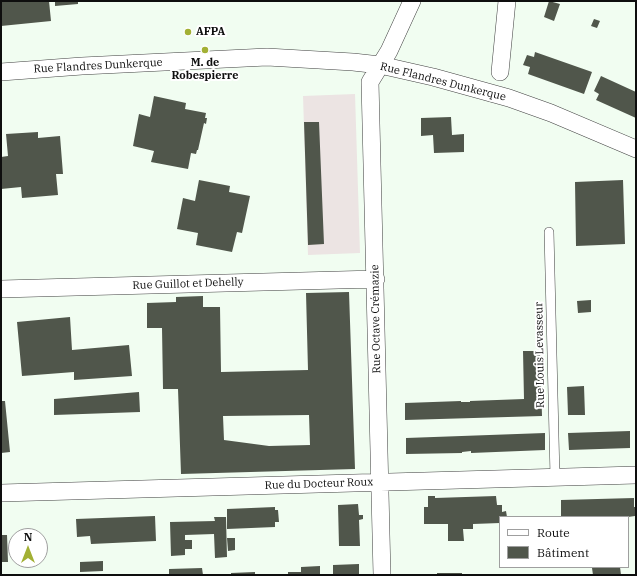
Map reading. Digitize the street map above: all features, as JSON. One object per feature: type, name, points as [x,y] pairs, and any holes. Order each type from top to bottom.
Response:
[{"type":"street","name":"Rue Octave Crémazie","points":[[382,575],[376,279],[370,82],[389,51],[412,1]]},
{"type":"street","points":[[500,72],[507,1]]},
{"type":"street","name":"Rue Flandres Dunkerque","points":[[1,72],[82,66],[267,57],[380,65],[433,77],[509,98],[551,113],[636,149]]},
{"type":"street","name":"Rue Guillot et Dehelly","points":[[1,288],[376,279]]},
{"type":"street","name":"Rue du Docteur Roux","points":[[1,493],[636,475]]},
{"type":"lane","name":"Rue Louis Levasseur","points":[[549,232],[555,477]]},
{"type":"shaded area","points":[[355,94],[360,253],[308,255],[303,96]]},
{"type":"building","points":[[1,1],[49,1],[51,21],[1,26]]},
{"type":"building","points":[[55,1],[78,1],[78,4],[55,6]]},
{"type":"building","points":[[549,1],[560,4],[554,21],[544,17]]},
{"type":"building","points":[[594,19],[600,21],[597,28],[591,26]]},
{"type":"building","points":[[535,52],[592,72],[584,94],[528,74],[530,67],[523,65],[527,55],[534,57]]},
{"type":"building","points":[[601,76],[636,92],[636,118],[596,100],[599,94],[594,91]]},
{"type":"building","points":[[154,96],[186,103],[185,109],[206,113],[206,124],[204,123],[198,150],[196,154],[191,153],[188,169],[151,162],[154,151],[133,146],[139,114],[150,117]]},
{"type":"building","points":[[451,117],[452,135],[464,134],[464,152],[434,153],[433,135],[421,136],[421,118]]},
{"type":"building","points":[[304,122],[319,122],[324,244],[308,245]]},
{"type":"building","points":[[38,132],[38,138],[60,136],[63,174],[56,174],[58,195],[22,198],[21,187],[1,189],[1,157],[8,156],[6,134]]},
{"type":"building","points":[[199,180],[230,186],[229,192],[250,196],[242,233],[237,232],[232,252],[196,245],[198,233],[177,229],[183,198],[195,201]]},
{"type":"building","points":[[623,180],[625,244],[576,246],[575,182]]},
{"type":"building","points":[[349,292],[355,469],[181,474],[178,389],[163,389],[162,328],[147,328],[147,303],[176,302],[176,297],[203,296],[203,307],[220,307],[221,372],[308,370],[306,293]],"holes":[[[309,415],[310,445],[269,446],[224,440],[223,416]]]},
{"type":"building","points":[[591,300],[591,312],[578,313],[577,301]]},
{"type":"building","points":[[70,317],[72,350],[129,345],[132,376],[74,380],[74,372],[22,376],[17,322]]},
{"type":"building","points":[[523,351],[540,351],[542,416],[405,420],[405,403],[524,399]]},
{"type":"building","points":[[584,386],[585,415],[568,415],[567,387]]},
{"type":"building","points":[[139,392],[140,412],[54,415],[54,399]]},
{"type":"building","points":[[1,401],[5,401],[10,452],[1,453]]},
{"type":"building","points":[[630,431],[630,448],[569,450],[568,433]]},
{"type":"building","points":[[545,433],[545,450],[406,454],[406,438]]},
{"type":"building","points":[[428,496],[435,496],[435,498],[496,496],[497,505],[502,505],[502,512],[506,511],[507,516],[499,516],[499,523],[473,524],[473,529],[463,529],[464,541],[448,541],[448,524],[424,524],[424,507],[428,507]]},
{"type":"building","points":[[634,498],[636,514],[635,516],[629,517],[561,516],[561,500]]},
{"type":"building","points":[[358,504],[359,515],[363,515],[363,519],[359,520],[360,546],[339,546],[338,505]]},
{"type":"building","points":[[275,507],[275,510],[278,510],[279,522],[275,522],[275,527],[227,529],[227,509]]},
{"type":"building","points":[[155,516],[156,541],[91,544],[90,536],[77,537],[76,519]]},
{"type":"building","points":[[214,517],[226,517],[227,557],[215,558],[214,534],[185,535],[185,540],[192,540],[192,549],[185,549],[185,555],[171,556],[170,522],[215,521]]},
{"type":"building","points":[[1,535],[7,535],[8,562],[1,562]]},
{"type":"building","points":[[227,538],[235,538],[235,550],[228,551]]},
{"type":"building","points":[[103,561],[103,571],[80,572],[80,562]]},
{"type":"building","points":[[359,564],[359,575],[333,575],[333,565]]},
{"type":"building","points":[[320,566],[320,575],[288,575],[288,572],[301,572],[301,567]]},
{"type":"building","points":[[202,568],[203,575],[169,575],[169,569]]},
{"type":"building","points":[[592,568],[620,568],[621,575],[593,575]]},
{"type":"building","points":[[255,572],[255,575],[231,575],[231,573]]},
{"type":"building","points":[[437,573],[462,573],[462,575],[437,575]]},
{"type":"place","name":"AFPA","points":[[188,32]]},
{"type":"place","name":"M. de Robespierre","points":[[205,50]]}]
